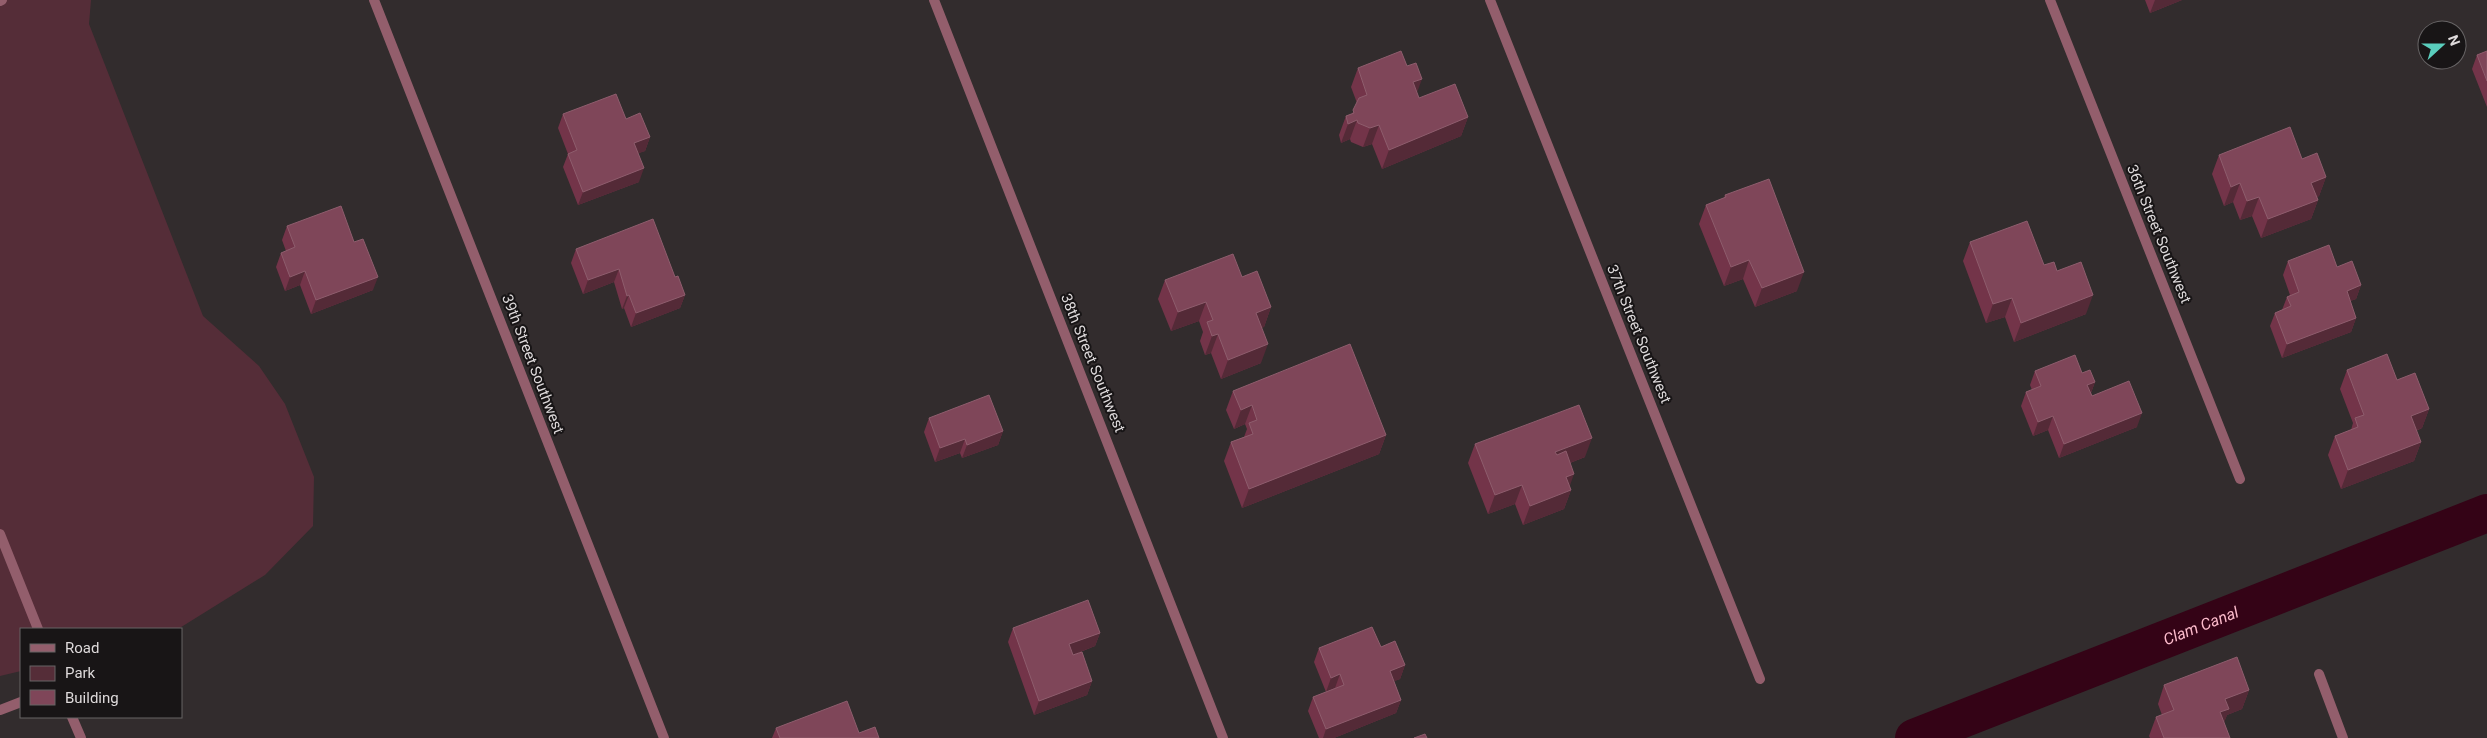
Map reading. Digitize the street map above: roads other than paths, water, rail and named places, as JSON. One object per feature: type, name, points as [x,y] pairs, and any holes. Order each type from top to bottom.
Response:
[{"type":"street","name":"39th Street Southwest","points":[[374,0],[664,738]]},
{"type":"street","name":"38th Street Southwest","points":[[934,0],[1223,738]]},
{"type":"street","name":"37th Street Southwest","points":[[1490,0],[1760,679]]},
{"type":"street","name":"36th Street Southwest","points":[[2050,0],[2240,479]]},
{"type":"street","points":[[0,534],[38,628]]},
{"type":"street","points":[[2320,674],[2343,738]]},
{"type":"street","points":[[0,710],[20,702]]},
{"type":"street","points":[[72,718],[81,738]]},
{"type":"waterway","name":"Clam Canal","points":[[1914,738],[2487,513]]}]
